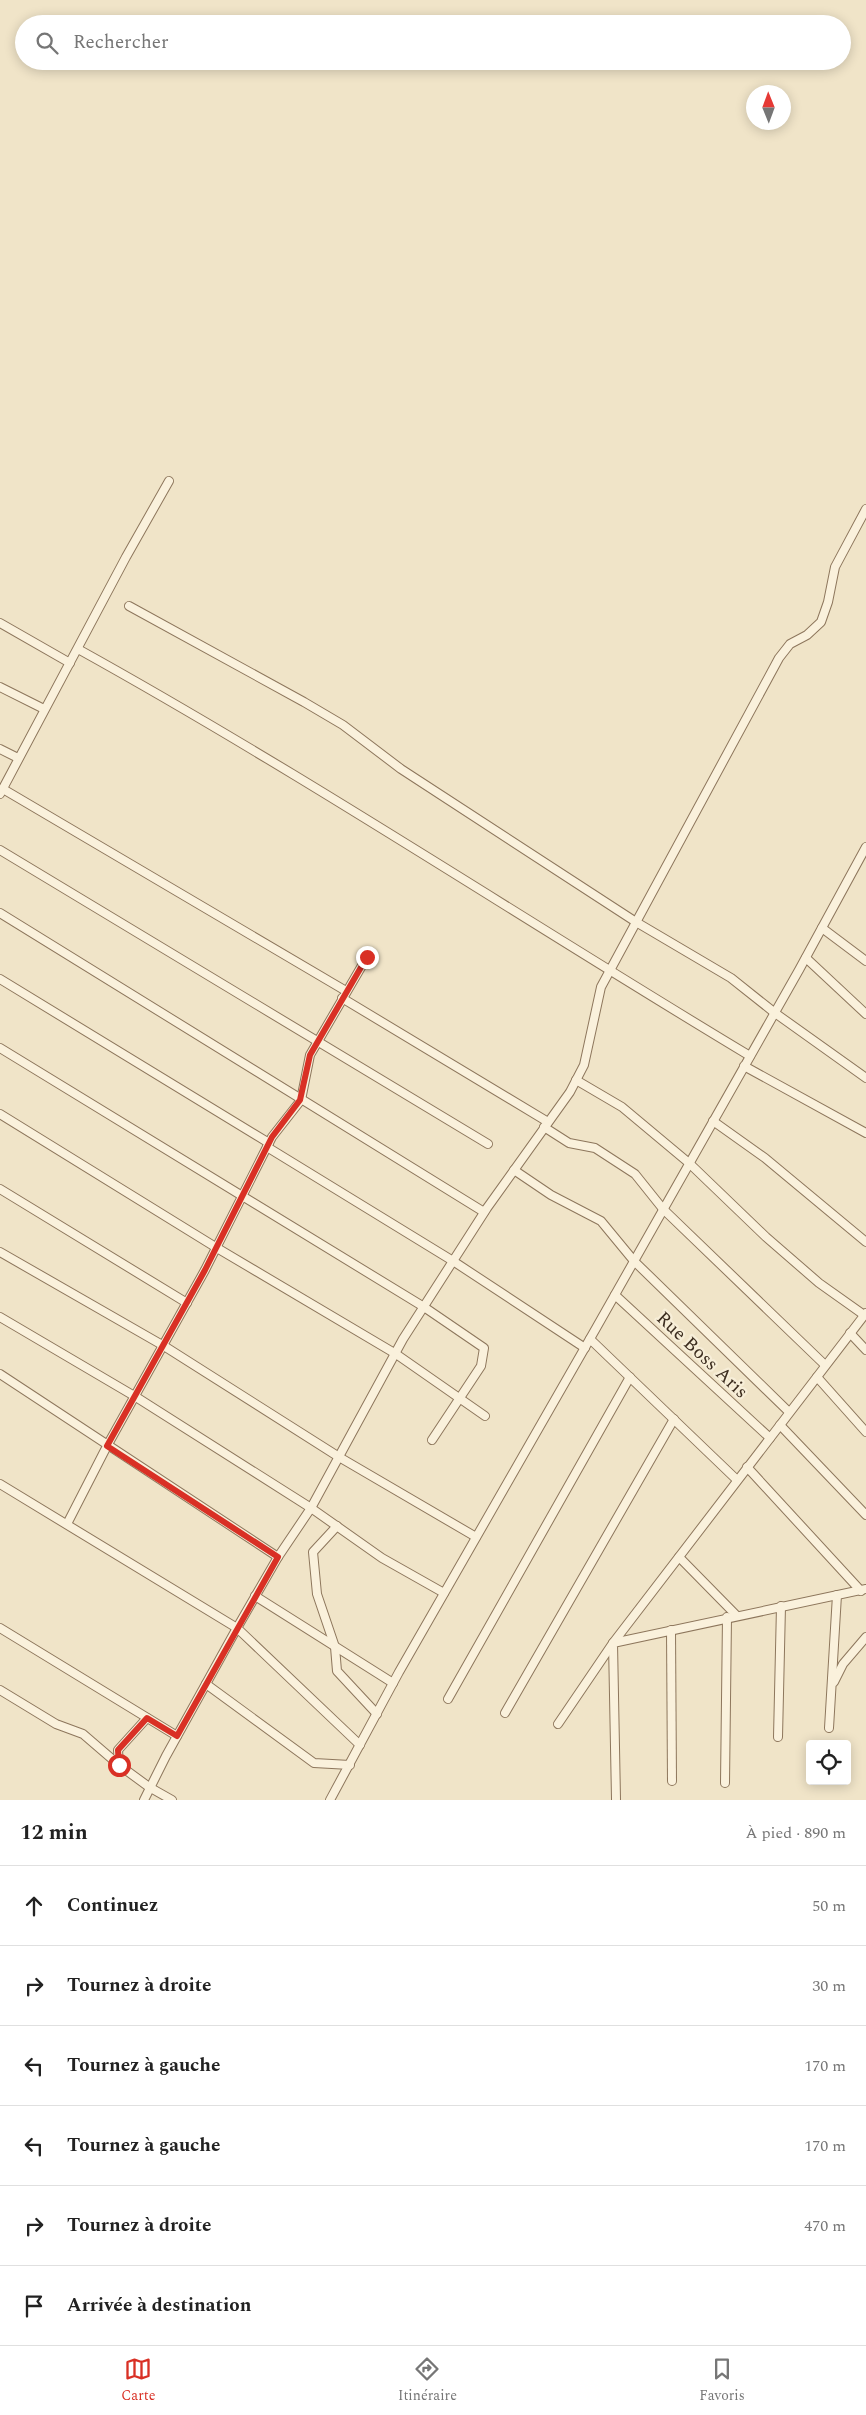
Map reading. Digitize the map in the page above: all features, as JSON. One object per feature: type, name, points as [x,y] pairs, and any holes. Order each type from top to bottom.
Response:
[{"type":"street","points":[[169,481],[126,557],[1,791],[344,995],[546,1124],[569,1143],[596,1148],[635,1174],[663,1209],[825,1365]]},
{"type":"street","points":[[144,1800],[149,1787],[255,1596],[278,1557],[311,1508],[424,1306],[484,1212],[576,1080],[584,1065],[588,1051],[601,987],[778,658],[790,644],[807,635],[821,622],[828,602],[835,567],[866,509]]},
{"type":"street","points":[[128,606],[343,725],[401,769],[636,922],[731,978],[774,1013],[866,1078]]},
{"type":"street","points":[[0,623],[70,663]]},
{"type":"street","points":[[78,649],[191,712],[609,972],[750,1056]]},
{"type":"street","points":[[0,687],[44,709]]},
{"type":"street","points":[[0,749],[18,758]]},
{"type":"street","points":[[330,1800],[393,1683],[806,958],[866,846]]},
{"type":"street","points":[[0,850],[488,1144]]},
{"type":"street","points":[[859,859],[866,866]]},
{"type":"street","points":[[0,912],[300,1100],[484,1212]]},
{"type":"street","points":[[822,928],[866,961]]},
{"type":"street","points":[[66,1524],[107,1446],[188,1303],[268,1145],[300,1100],[310,1055],[367,957]]},
{"type":"street","points":[[806,958],[866,1014]]},
{"type":"street","points":[[0,979],[453,1261],[585,1348]]},
{"type":"street","points":[[0,1048],[424,1306],[484,1348],[481,1366],[432,1440]]},
{"type":"street","points":[[744,1066],[866,1133]]},
{"type":"street","points":[[558,1724],[613,1643],[865,1314],[819,1283],[766,1237],[689,1163],[622,1107],[576,1080]]},
{"type":"street","points":[[0,1114],[216,1248],[396,1354],[485,1416]]},
{"type":"street","points":[[713,1121],[766,1158],[866,1242]]},
{"type":"street","points":[[514,1170],[552,1195],[601,1220],[634,1261],[789,1412]]},
{"type":"street","points":[[0,1189],[188,1303]]},
{"type":"street","points":[[0,1252],[164,1346],[339,1456],[476,1537]]},
{"type":"street","name":"Rue Boss Aris","points":[[615,1295],[770,1438]]},
{"type":"street","points":[[0,1317],[136,1397],[311,1508],[382,1558],[444,1593]]},
{"type":"street","points":[[850,1333],[866,1350]]},
{"type":"street","points":[[590,1339],[737,1480]]},
{"type":"street","points":[[0,1374],[278,1557]]},
{"type":"street","points":[[817,1376],[866,1432]]},
{"type":"street","points":[[448,1700],[630,1377]]},
{"type":"street","points":[[505,1712],[674,1420]]},
{"type":"street","points":[[780,1425],[866,1515]]},
{"type":"street","points":[[747,1467],[864,1590]]},
{"type":"street","points":[[0,1484],[237,1628],[360,1745]]},
{"type":"street","points":[[337,1526],[313,1552],[316,1594],[335,1647],[336,1672],[377,1714]]},
{"type":"street","points":[[679,1557],[736,1615]]},
{"type":"street","points":[[613,1643],[736,1615],[864,1590]]},
{"type":"street","points":[[830,1728],[837,1595]]},
{"type":"street","points":[[255,1596],[393,1683]]},
{"type":"street","points":[[778,1737],[782,1606]]},
{"type":"street","points":[[724,1783],[727,1617]]},
{"type":"street","points":[[0,1628],[177,1736]]},
{"type":"street","points":[[671,1630],[672,1781]]},
{"type":"street","points":[[832,1685],[843,1664],[866,1637]]},
{"type":"street","points":[[613,1643],[616,1799]]},
{"type":"street","points":[[206,1684],[314,1763],[350,1765]]},
{"type":"street","points":[[0,1690],[56,1724],[83,1734],[119,1765],[149,1787],[172,1800]]},
{"type":"street","points":[[119,1765],[118,1750],[147,1718]]},
{"type":"route","points":[[119,1765],[118,1750],[147,1718],[177,1736],[278,1557],[107,1446],[158,1358],[205,1270],[272,1137],[300,1100],[310,1055],[367,957]]}]
